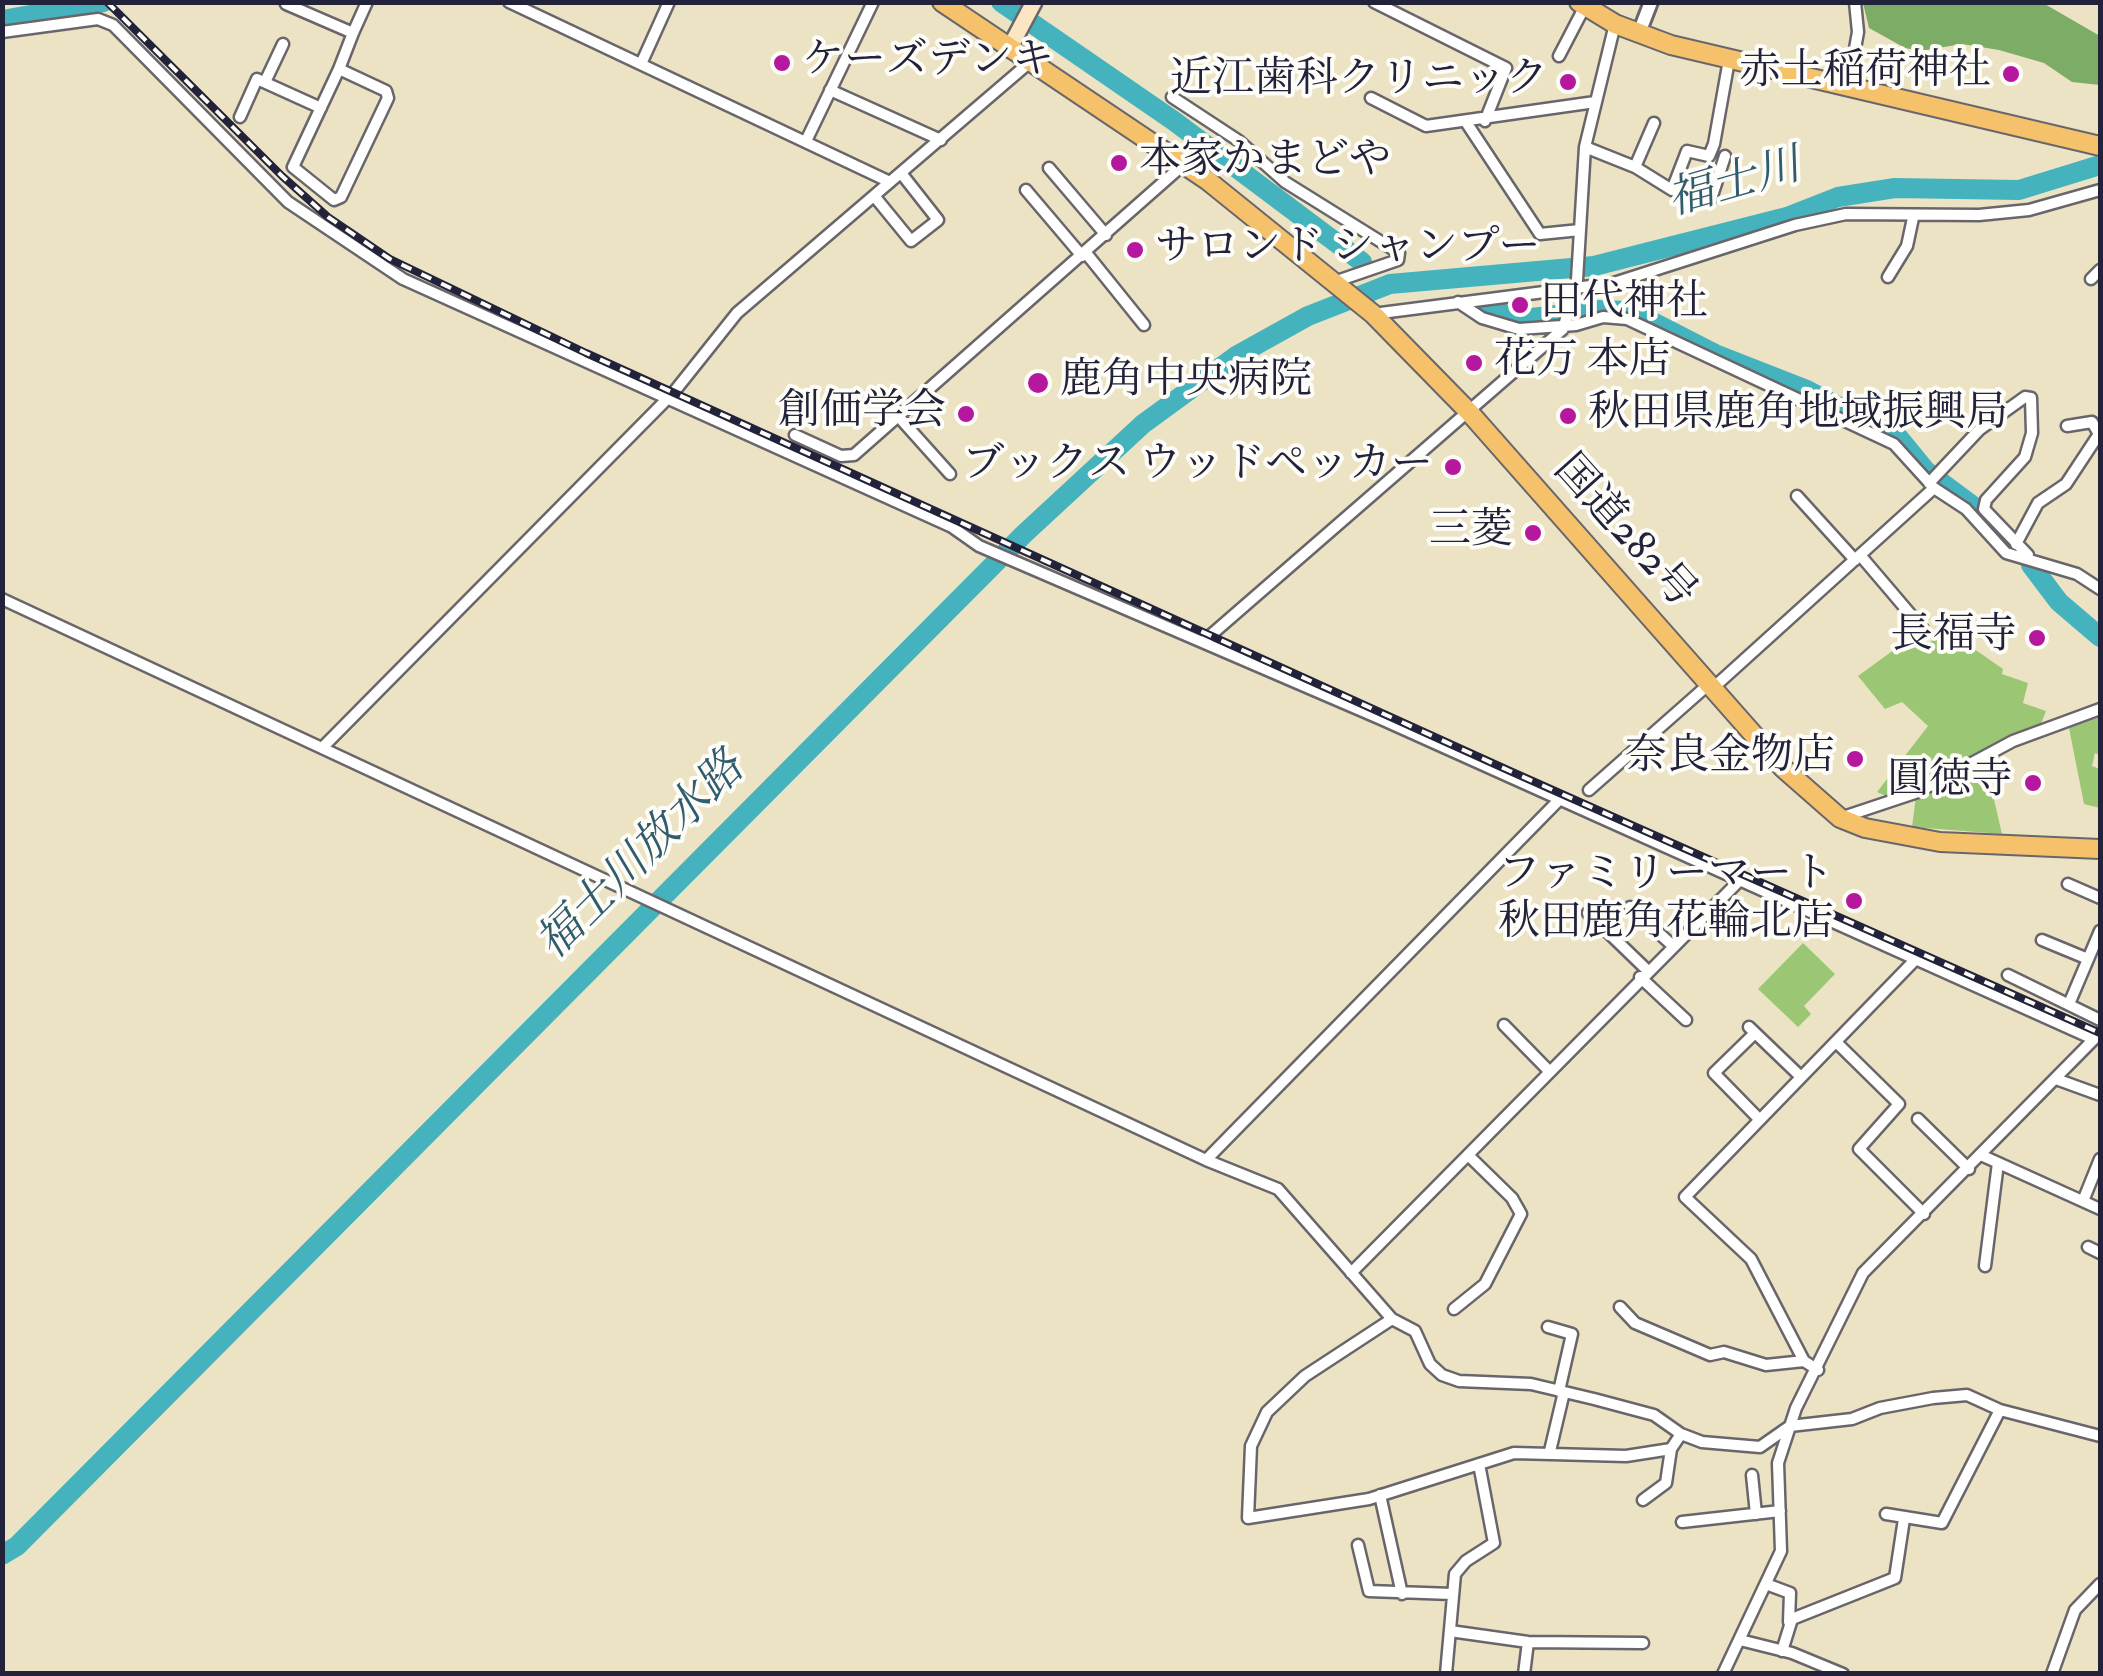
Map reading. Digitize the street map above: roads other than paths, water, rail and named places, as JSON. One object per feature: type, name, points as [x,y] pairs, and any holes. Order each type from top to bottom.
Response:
[{"type":"main road","name":"国道282号","points":[[942,2],[1184,164],[1373,314],[1469,412],[1783,768],[1840,818],[1865,828],[1940,842],[2100,849]]},
{"type":"main road","points":[[1582,4],[1615,24],[1729,60],[2091,144]]},
{"type":"main road","points":[[1010,49],[1032,7]]},
{"type":"street","points":[[340,69],[386,91],[388,98],[341,197],[334,200],[293,167],[367,2]]},
{"type":"street","points":[[509,2],[890,182]]},
{"type":"street","points":[[641,64],[669,2]]},
{"type":"street","points":[[806,141],[873,2]]},
{"type":"street","points":[[1639,32],[1651,2]]},
{"type":"street","points":[[1848,88],[1858,32],[1855,2]]},
{"type":"street","points":[[1374,3],[1506,68],[1485,122]]},
{"type":"street","points":[[286,4],[353,33]]},
{"type":"street","points":[[1559,56],[1582,4]]},
{"type":"street","points":[[2,32],[98,19],[112,25],[288,202],[352,249],[403,279],[952,527],[979,546],[1204,642],[1914,961],[2096,1036],[1983,1156],[1863,1273],[1790,1426],[1778,1463],[1781,1551],[1723,1674]]},
{"type":"street","points":[[1204,642],[1469,412],[1568,317],[1576,284],[1585,148],[1615,24]]},
{"type":"street","points":[[265,82],[284,44]]},
{"type":"street","points":[[1672,190],[1687,151],[1708,156],[1714,144],[1729,60]]},
{"type":"street","points":[[323,747],[666,400],[737,313],[1030,62]]},
{"type":"street","points":[[240,117],[257,78],[321,108]]},
{"type":"street","points":[[830,90],[941,140]]},
{"type":"street","points":[[1172,97],[1238,141],[1311,200],[1400,253],[1398,260],[1336,283]]},
{"type":"street","points":[[1371,98],[1426,126],[1485,122],[1595,102]]},
{"type":"street","points":[[1466,122],[1540,234],[1580,236]]},
{"type":"street","points":[[1635,167],[1654,123]]},
{"type":"street","points":[[1585,148],[1635,167],[1672,190],[1711,199],[1726,156]]},
{"type":"street","points":[[795,435],[841,456],[854,455],[1184,164]]},
{"type":"street","points":[[1049,168],[1106,236]]},
{"type":"street","points":[[875,197],[911,241],[938,220],[900,173]]},
{"type":"street","points":[[1026,190],[1144,325]]},
{"type":"street","points":[[1373,314],[1576,284],[1614,284],[1795,225],[1846,214],[1913,218],[2029,210],[2100,191]]},
{"type":"street","points":[[1888,277],[1906,246],[1913,218]]},
{"type":"street","points":[[2090,279],[2100,270]]},
{"type":"street","points":[[1458,302],[1502,326],[1542,328],[1568,317],[1627,319],[1894,444],[1932,486],[1966,509],[2006,553],[2077,574],[2100,589]]},
{"type":"street","points":[[1589,790],[1857,558],[1932,486],[1938,473],[1988,423],[2030,398],[2032,433],[2025,458],[1986,500],[1984,509],[2032,559]]},
{"type":"street","points":[[898,416],[950,474]]},
{"type":"street","points":[[2016,544],[2038,502],[2066,484],[2099,434],[2092,422],[2066,426]]},
{"type":"street","points":[[1798,496],[1923,629]]},
{"type":"street","points":[[2,600],[1206,1160],[1278,1189],[1392,1319],[1415,1331],[1430,1364],[1442,1375],[1459,1381],[1530,1384],[1654,1415],[1681,1434],[1702,1442],[1760,1447],[1790,1426],[1967,1395],[2000,1410],[2100,1436]]},
{"type":"street","points":[[1840,818],[1918,792],[2013,741],[2100,709]]},
{"type":"street","points":[[1206,1160],[1558,800]]},
{"type":"street","points":[[1351,1273],[1643,973],[1740,880]]},
{"type":"street","points":[[2068,884],[2100,898]]},
{"type":"street","points":[[1630,908],[1672,945]]},
{"type":"street","points":[[1588,913],[1686,1020]]},
{"type":"street","points":[[2069,1004],[2100,930]]},
{"type":"street","points":[[2042,940],[2088,959]]},
{"type":"street","points":[[1818,1370],[1804,1361],[1751,1259],[1685,1197],[1914,961]]},
{"type":"street","points":[[2008,975],[2100,1020]]},
{"type":"street","points":[[1504,1026],[1549,1071]]},
{"type":"street","points":[[1758,1119],[1714,1073],[1752,1030],[1800,1076]]},
{"type":"street","points":[[1836,1042],[1900,1104],[1859,1149],[1924,1214]]},
{"type":"street","points":[[2056,1079],[2100,1096]]},
{"type":"street","points":[[1918,1120],[1969,1170]]},
{"type":"street","points":[[1454,1310],[1485,1284],[1521,1214],[1512,1198],[1468,1155]]},
{"type":"street","points":[[1983,1156],[2100,1209]]},
{"type":"street","points":[[2082,1201],[2100,1160]]},
{"type":"street","points":[[1985,1266],[1998,1163]]},
{"type":"street","points":[[2088,1247],[2100,1253]]},
{"type":"street","points":[[1620,1307],[1635,1323],[1710,1355],[1724,1352],[1766,1364],[1804,1361]]},
{"type":"street","points":[[1392,1319],[1305,1376],[1267,1412],[1251,1446],[1248,1518],[1380,1496],[1514,1453],[1626,1456],[1671,1449]]},
{"type":"street","points":[[1548,1327],[1572,1334],[1550,1451]]},
{"type":"street","points":[[1886,1514],[1942,1523],[2000,1410]]},
{"type":"street","points":[[1643,1500],[1666,1483],[1671,1449],[1681,1434]]},
{"type":"street","points":[[1459,1674],[1446,1673],[1455,1574],[1466,1561],[1494,1543],[1480,1464]]},
{"type":"street","points":[[1752,1475],[1756,1514]]},
{"type":"street","points":[[1380,1496],[1402,1594]]},
{"type":"street","points":[[1682,1522],[1780,1511]]},
{"type":"street","points":[[1790,1622],[1895,1578],[1904,1519]]},
{"type":"street","points":[[1358,1545],[1367,1590],[1452,1594]]},
{"type":"street","points":[[1766,1584],[1790,1593],[1790,1622],[1782,1651]]},
{"type":"street","points":[[2052,1674],[2075,1610],[2100,1584]]},
{"type":"street","points":[[1450,1631],[1528,1642],[1643,1642]]},
{"type":"street","points":[[1740,1640],[1843,1674]]},
{"type":"street","points":[[1524,1674],[1528,1642]]},
{"type":"waterway","name":"福士川","points":[[2,20],[104,2]]},
{"type":"waterway","name":"福士川","points":[[1001,2],[1174,121],[1362,262]]},
{"type":"waterway","name":"福士川放水路","points":[[2,1555],[17,1546],[1024,534],[1143,424],[1236,356],[1308,316],[1390,284],[1594,266],[1787,217],[1838,197],[1895,188],[2019,190],[2100,165]]},
{"type":"waterway","name":"福士川","points":[[1478,308],[1524,319],[1597,310],[1631,311],[1715,354],[1807,390],[1899,438],[1926,471],[1973,506],[2008,540]]},
{"type":"waterway","name":"福士川","points":[[2031,565],[2059,602],[2100,637]]},
{"type":"railway","points":[[107,2],[282,176],[328,217],[390,259],[586,353],[2100,1033]]},
{"type":"place","name":"ケーズデンキ","points":[[782,63]]},
{"type":"place","name":"赤土稲荷神社","points":[[2011,74]]},
{"type":"place","name":"近江歯科クリニック","points":[[1568,82]]},
{"type":"place","name":"本家かまどや","points":[[1119,163]]},
{"type":"place","name":"サロンド シャンプー","points":[[1135,250]]},
{"type":"place","name":"田代神社","points":[[1520,305]]},
{"type":"place","name":"花万 本店","points":[[1474,363]]},
{"type":"place","name":"鹿角中央病院","points":[[1038,383]]},
{"type":"place","name":"創価学会","points":[[966,414]]},
{"type":"place","name":"秋田県鹿角地域振興局","points":[[1568,416]]},
{"type":"place","name":"ブックス ウッドペッカー","points":[[1453,467]]},
{"type":"place","name":"三菱","points":[[1533,533]]},
{"type":"place","name":"長福寺","points":[[2037,638]]},
{"type":"place","name":"奈良金物店","points":[[1855,759]]},
{"type":"place","name":"圓徳寺","points":[[2033,783]]},
{"type":"place","name":"ファミリーマート 秋田鹿角花輪北店","points":[[1854,901]]}]
